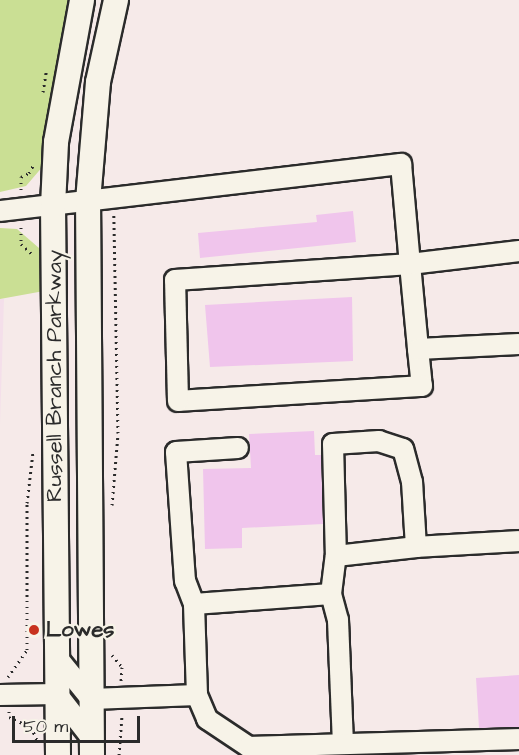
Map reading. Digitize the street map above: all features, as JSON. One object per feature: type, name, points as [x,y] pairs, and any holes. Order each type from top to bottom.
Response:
[{"type":"main road","name":"Russell Branch Parkway","points":[[47,752],[57,694],[53,206],[59,122],[82,0]]},
{"type":"main road","name":"Russell Branch Parkway","points":[[92,747],[88,201],[98,82],[116,0]]},
{"type":"street","points":[[0,211],[401,164],[410,264],[418,349],[422,386],[178,400],[175,279],[410,264],[519,251]]},
{"type":"street","points":[[418,349],[519,344]]},
{"type":"street","points":[[343,743],[338,621],[332,594],[336,556],[333,444],[379,441],[403,449],[412,482],[416,547]]},
{"type":"street","points":[[238,448],[176,452],[184,580],[194,604],[197,695],[207,719],[252,751],[316,749],[343,743],[393,745],[519,739]]},
{"type":"street","points":[[336,556],[416,547],[519,542]]},
{"type":"street","points":[[194,604],[332,594]]},
{"type":"street","points":[[56,656],[91,699],[197,695]]},
{"type":"street","points":[[4,694],[57,694],[92,747]]},
{"type":"path","points":[[43,95],[49,61]]},
{"type":"path","points":[[34,262],[31,252],[21,244],[21,177],[29,173],[36,159]]},
{"type":"path","points":[[111,515],[118,433],[113,198]]},
{"type":"path","points":[[35,442],[27,503],[27,650],[21,662],[8,673],[4,694],[9,717],[31,728],[47,752]]},
{"type":"path","points":[[110,646],[122,667],[123,734],[119,755]]},
{"type":"shaded area","points":[[0,299],[4,299],[0,424]]},
{"type":"green space","points":[[0,0],[71,0],[55,77],[44,165],[26,186],[0,192]]},
{"type":"green space","points":[[0,228],[17,229],[39,248],[44,257],[44,291],[0,299]]},
{"type":"building","points":[[353,211],[356,242],[200,258],[198,233],[317,222],[316,215]]},
{"type":"building","points":[[352,297],[353,361],[210,367],[205,305]]},
{"type":"building","points":[[314,431],[315,455],[321,455],[323,524],[242,528],[242,548],[205,549],[203,469],[251,468],[249,434]]},
{"type":"building","points":[[519,675],[519,727],[479,728],[476,678]]},
{"type":"place","name":"Lowes","points":[[34,630]]}]
